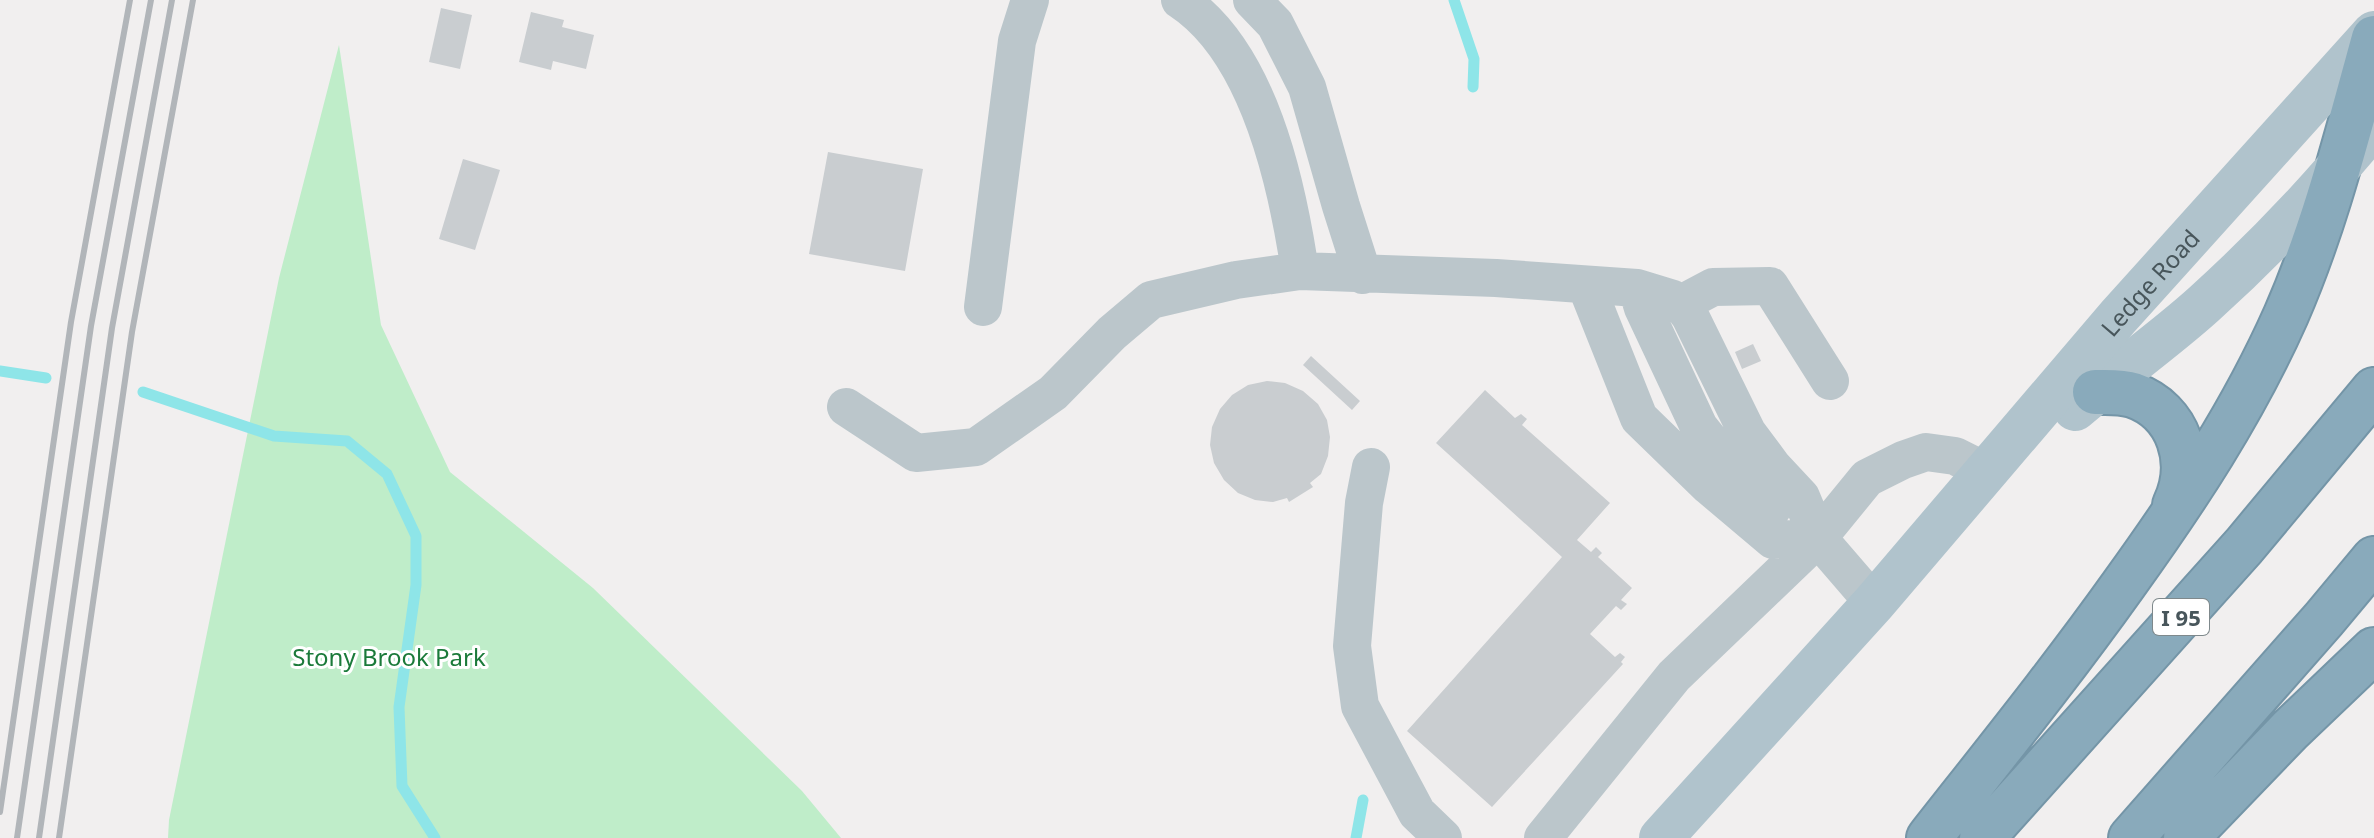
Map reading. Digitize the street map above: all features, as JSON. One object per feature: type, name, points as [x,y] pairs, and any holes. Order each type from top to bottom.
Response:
[{"type":"highway","points":[[1929,838],[2051,682],[2158,537],[2206,466],[2261,367],[2305,268],[2338,170],[2374,36]]},
{"type":"highway","name":"I 95","points":[[1982,838],[2244,546],[2374,390]]},
{"type":"highway","points":[[2095,392],[2115,391],[2133,395],[2151,403],[2175,427],[2183,452],[2184,480],[2179,497],[2158,537]]},
{"type":"highway","points":[[2131,838],[2374,559]]},
{"type":"highway","points":[[2186,838],[2290,730],[2374,650]]},
{"type":"main road","name":"Ledge Road","points":[[1661,838],[1874,603],[2118,317],[2374,36]]},
{"type":"main road","name":"Ledge Road","points":[[1930,535],[2095,392],[2201,306],[2283,231],[2374,125]]},
{"type":"lane","points":[[983,307],[1017,41],[1030,0]]},
{"type":"lane","points":[[1180,0],[1191,7],[1233,53],[1263,116],[1292,217],[1300,271]]},
{"type":"lane","points":[[1252,0],[1275,24],[1307,87],[1363,275]]},
{"type":"lane","points":[[846,407],[916,453],[976,447],[1053,393],[1112,333],[1151,300],[1236,280],[1300,271],[1496,278],[1637,288],[1681,304],[1690,316],[1747,432],[1801,497],[1818,538],[1874,603]]},
{"type":"lane","points":[[1586,285],[1639,418],[1709,486],[1773,540],[1818,538]]},
{"type":"lane","points":[[1681,304],[1713,287],[1770,286],[1830,381]]},
{"type":"lane","points":[[1637,288],[1643,308],[1699,427],[1751,492],[1791,524],[1818,538]]},
{"type":"lane","points":[[1543,838],[1674,676],[1818,538],[1867,478],[1926,452],[1955,456],[1985,471]]},
{"type":"lane","points":[[1371,467],[1364,503],[1352,646],[1360,706],[1417,813],[1443,838]]},
{"type":"green space","name":"Stony Brook Park","points":[[339,45],[381,325],[450,472],[593,588],[802,791],[841,838],[168,838],[169,820],[279,278]]},
{"type":"building","points":[[441,8],[472,15],[460,69],[429,62]]},
{"type":"building","points":[[531,12],[564,20],[562,27],[594,35],[586,69],[553,61],[551,70],[519,62]]},
{"type":"building","points":[[828,152],[923,169],[905,271],[809,254]]},
{"type":"building","points":[[463,159],[500,170],[475,250],[439,239]]},
{"type":"building","points":[[1753,344],[1761,361],[1742,369],[1735,352]]},
{"type":"building","points":[[1311,356],[1360,401],[1352,410],[1303,365]]},
{"type":"building","points":[[1267,381],[1285,383],[1303,391],[1318,404],[1327,420],[1330,437],[1328,456],[1321,474],[1310,483],[1313,487],[1289,502],[1287,498],[1273,502],[1255,500],[1238,493],[1224,480],[1214,463],[1210,445],[1212,427],[1220,409],[1232,395],[1248,385]]},
{"type":"building","points":[[1485,390],[1515,418],[1521,414],[1527,419],[1522,425],[1610,503],[1577,540],[1591,552],[1596,547],[1602,553],[1598,557],[1632,588],[1621,600],[1627,604],[1621,610],[1616,606],[1590,634],[1615,657],[1620,653],[1625,657],[1621,662],[1623,664],[1492,807],[1407,731],[1562,557],[1436,443]]},
{"type":"waterway","points":[[1454,0],[1474,59],[1473,87]]},
{"type":"waterway","points":[[0,371],[46,378]]},
{"type":"waterway","points":[[143,392],[274,436],[347,441],[387,474],[416,536],[416,585],[399,707],[402,786],[435,838]]},
{"type":"waterway","points":[[1356,838],[1363,800]]},
{"type":"railway","points":[[0,812],[71,322],[130,0]]},
{"type":"railway","points":[[17,838],[91,326],[151,0]]},
{"type":"railway","points":[[39,838],[112,328],[172,0]]},
{"type":"railway","points":[[59,838],[132,332],[193,0]]}]
